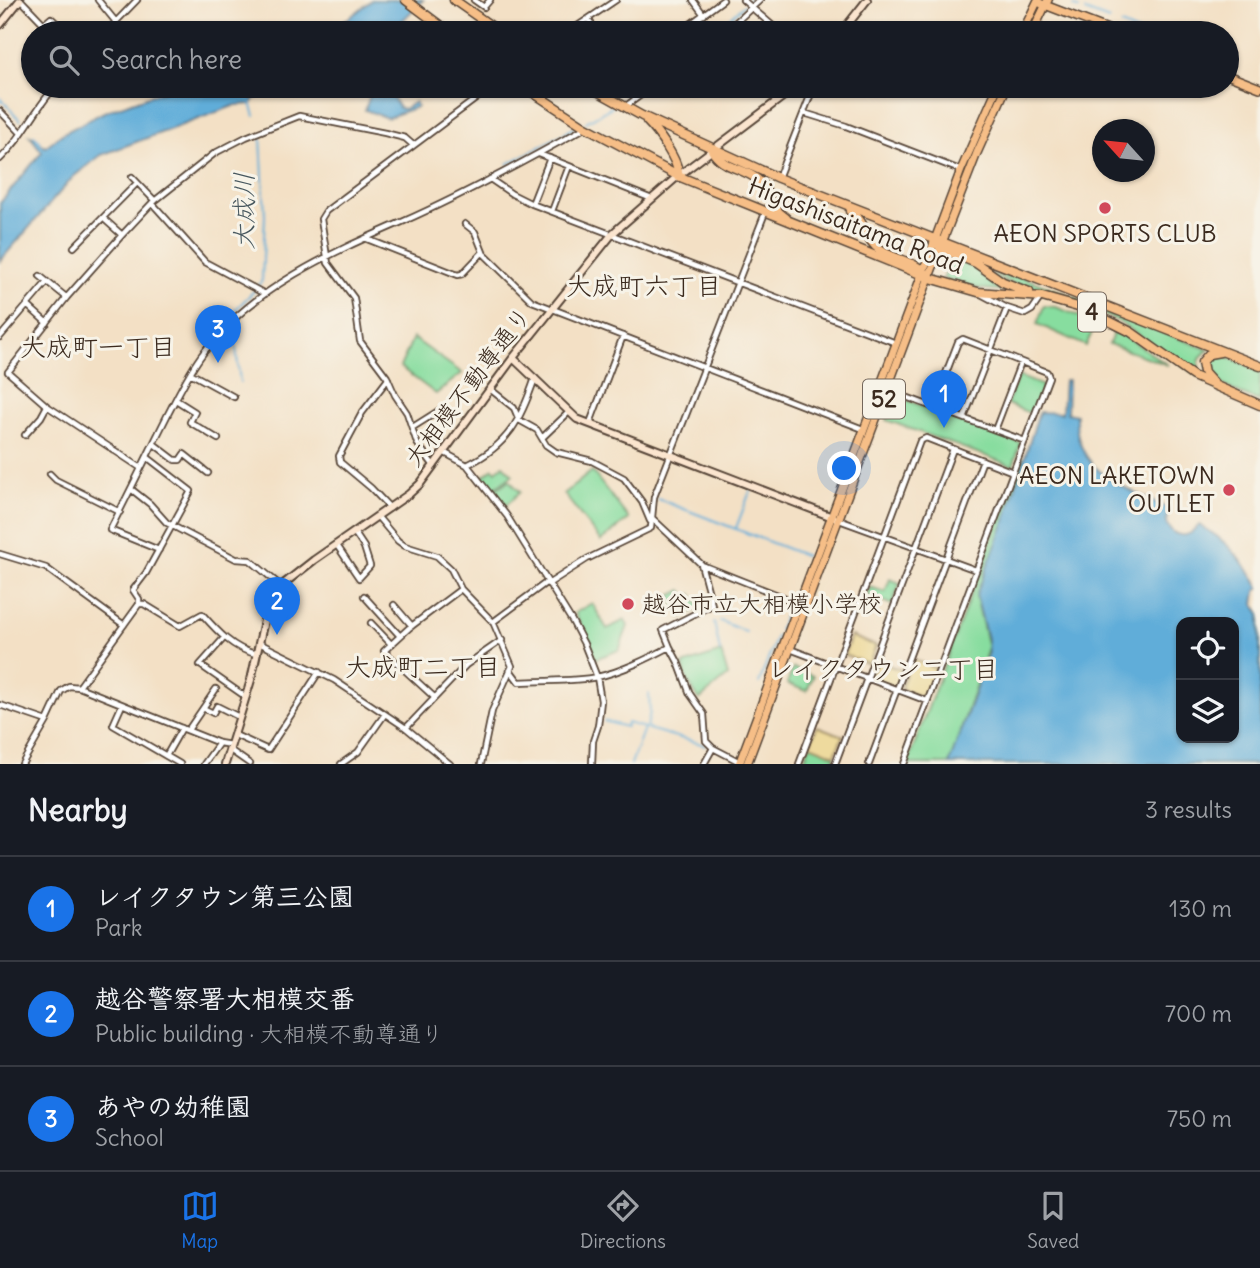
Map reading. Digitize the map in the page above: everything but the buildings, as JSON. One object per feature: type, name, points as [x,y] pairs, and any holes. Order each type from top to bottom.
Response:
[{"type":"highway","points":[[407,0],[433,21]]},
{"type":"highway","points":[[454,0],[484,21]]},
{"type":"highway","name":"Higashisaitama Road","points":[[541,98],[584,126],[678,176],[765,213],[925,275],[978,292],[1042,297],[1085,309],[1113,322],[1194,376],[1260,405]]},
{"type":"highway","name":"Higashisaitama Road","points":[[611,98],[712,150],[833,201],[1260,366]]},
{"type":"highway","points":[[642,116],[654,128],[678,167],[678,176]]},
{"type":"highway","name":"4","points":[[712,150],[719,161],[759,180],[774,208],[804,228]]},
{"type":"highway","name":"4","points":[[833,201],[860,219],[877,248],[925,275]]},
{"type":"highway","name":"4","points":[[939,244],[976,263],[1009,285],[1042,297]]},
{"type":"highway","name":"4","points":[[1222,352],[1209,354],[1204,359],[1202,368],[1208,379],[1237,396]]},
{"type":"main road","points":[[1027,21],[1036,1],[1047,2],[1091,21]]},
{"type":"main road","points":[[1038,21],[1047,2]]},
{"type":"main road","points":[[1239,80],[1260,88]]},
{"type":"main road","name":"52","points":[[939,244],[961,170],[992,98]]},
{"type":"main road","name":"52","points":[[742,763],[790,649],[863,429],[896,343],[1001,98]]},
{"type":"main road","name":"52","points":[[742,763],[798,603],[887,390],[925,275]]},
{"type":"street","points":[[0,25],[21,0],[41,21]]},
{"type":"street","points":[[98,0],[115,21]]},
{"type":"street","points":[[117,21],[138,0]]},
{"type":"street","points":[[474,0],[484,7],[490,0]]},
{"type":"street","points":[[585,21],[616,0]]},
{"type":"street","points":[[693,0],[704,15]]},
{"type":"street","points":[[695,21],[723,0]]},
{"type":"street","points":[[743,0],[766,21]]},
{"type":"street","points":[[738,21],[760,0]]},
{"type":"street","points":[[850,21],[867,0]]},
{"type":"street","points":[[0,159],[13,146],[45,98]]},
{"type":"street","points":[[435,466],[417,443],[413,427],[388,379],[361,344],[354,298],[328,263],[321,226],[323,214],[477,98]]},
{"type":"street","points":[[625,107],[637,98]]},
{"type":"street","name":"大相模不動尊通り","points":[[225,764],[246,698],[265,616],[281,586],[420,484],[513,358],[613,233],[678,176],[781,98]]},
{"type":"street","points":[[778,178],[810,98]]},
{"type":"street","points":[[0,111],[21,133]]},
{"type":"street","points":[[804,113],[846,126],[961,170]]},
{"type":"street","points":[[141,468],[47,406],[8,372],[18,356],[153,202],[215,153],[246,137],[299,116],[386,133],[405,138],[413,145]]},
{"type":"street","points":[[159,550],[110,530],[190,373],[204,351],[265,294],[326,258],[490,179],[584,126]]},
{"type":"street","points":[[539,153],[652,198]]},
{"type":"street","points":[[532,204],[550,158]]},
{"type":"street","points":[[552,211],[569,166]]},
{"type":"street","points":[[132,177],[205,262],[265,294]]},
{"type":"street","points":[[490,179],[532,204],[896,343]]},
{"type":"street","points":[[74,247],[137,183]]},
{"type":"street","points":[[652,526],[654,497],[765,213]]},
{"type":"street","points":[[103,218],[122,235]]},
{"type":"street","points":[[464,223],[475,232],[483,253],[532,301],[863,429]]},
{"type":"street","points":[[366,239],[458,275],[483,253]]},
{"type":"street","points":[[40,276],[67,298]]},
{"type":"street","points":[[0,337],[47,282]]},
{"type":"street","points":[[978,292],[1007,308],[1025,314],[1032,310],[1042,297]]},
{"type":"street","points":[[27,305],[47,323]]},
{"type":"street","points":[[964,418],[1007,308]]},
{"type":"street","points":[[590,423],[623,336]]},
{"type":"street","points":[[904,764],[1049,377],[1047,372],[963,340],[958,342],[933,407]]},
{"type":"street","points":[[513,358],[575,417],[915,549],[976,570]]},
{"type":"street","points":[[995,430],[1021,362]]},
{"type":"street","points":[[190,373],[233,397]]},
{"type":"street","points":[[467,465],[492,452],[519,420],[535,377]]},
{"type":"street","points":[[388,379],[362,413],[339,456],[340,462],[365,482],[390,508]]},
{"type":"street","points":[[490,388],[514,408],[519,420],[537,430],[546,445],[556,452],[592,461],[624,478],[642,502],[652,526]]},
{"type":"street","points":[[887,390],[1025,441]]},
{"type":"street","points":[[176,400],[195,412],[190,422],[218,439]]},
{"type":"street","points":[[24,435],[41,417],[47,406]]},
{"type":"street","points":[[413,427],[440,410]]},
{"type":"street","points":[[543,438],[569,412]]},
{"type":"street","points":[[799,764],[920,441],[926,438],[1013,472]]},
{"type":"street","points":[[153,444],[175,460],[180,460],[184,454],[208,473]]},
{"type":"street","points":[[835,764],[953,449]]},
{"type":"street","points":[[445,453],[467,465],[507,516],[572,621],[597,677],[601,714],[593,741],[593,764]]},
{"type":"street","points":[[79,687],[139,604],[139,599],[132,590],[159,550],[191,491],[147,457]]},
{"type":"street","points":[[869,764],[984,460]]},
{"type":"street","points":[[50,474],[56,480],[120,512]]},
{"type":"street","points":[[131,489],[172,526],[236,559],[250,560],[281,586]]},
{"type":"street","points":[[377,516],[398,541],[405,546],[437,556],[451,569],[461,589],[493,622],[502,640],[511,663],[510,670],[492,710],[481,764]]},
{"type":"street","points":[[652,519],[701,564],[798,603]]},
{"type":"street","points":[[493,622],[547,583],[652,526]]},
{"type":"street","points":[[336,544],[359,578],[370,566],[364,547],[354,532]]},
{"type":"street","points":[[0,554],[46,568],[124,625]]},
{"type":"street","points":[[701,564],[712,605],[663,630],[690,694],[704,714],[706,741],[713,748],[742,763]]},
{"type":"street","points":[[434,697],[384,651],[461,589]]},
{"type":"street","points":[[364,596],[400,636]]},
{"type":"street","points":[[139,604],[144,604],[180,626],[202,614],[225,638],[256,654]]},
{"type":"street","points":[[394,605],[412,626]]},
{"type":"street","points":[[371,623],[391,644]]},
{"type":"street","points":[[225,638],[200,665],[246,698]]},
{"type":"street","points":[[406,728],[466,666],[502,640]]},
{"type":"street","points":[[259,643],[319,672],[406,728],[450,764]]},
{"type":"street","points":[[510,670],[519,682],[597,677],[642,663],[670,647]]},
{"type":"street","points":[[790,649],[927,701]]},
{"type":"street","points":[[235,735],[268,750],[319,672]]},
{"type":"street","points":[[22,764],[61,691],[69,686],[79,687],[231,748],[250,764]]},
{"type":"street","points":[[188,730],[216,689]]},
{"type":"street","points":[[0,705],[47,721]]},
{"type":"street","points":[[122,705],[113,725],[180,764]]},
{"type":"street","points":[[203,708],[213,713],[217,706],[240,718]]},
{"type":"street","points":[[341,764],[358,752],[385,714]]},
{"type":"street","points":[[166,756],[182,728]]},
{"type":"street","points":[[204,764],[219,743]]},
{"type":"street","points":[[704,764],[713,748]]},
{"type":"green space","points":[[961,253],[1209,350],[1202,355],[1199,362],[1202,378],[1116,320],[1092,309],[1009,282]]},
{"type":"green space","points":[[952,256],[1019,291],[980,289],[943,279]]},
{"type":"green space","points":[[1044,306],[1056,307],[1096,323],[1086,346],[1037,324]]},
{"type":"green space","points":[[1115,329],[1168,365],[1109,344]]},
{"type":"green space","points":[[413,338],[462,373],[436,394],[400,367]]},
{"type":"green space","points":[[1223,355],[1260,370],[1260,401],[1226,387],[1212,375],[1207,361],[1213,356]]},
{"type":"green space","points":[[1018,376],[1043,386],[1032,414],[1007,404]]},
{"type":"green space","points":[[898,397],[1021,443],[1013,466],[886,420],[894,400]]},
{"type":"green space","points":[[1022,458],[1025,460],[1004,526],[976,596],[988,648],[949,764],[907,764]]},
{"type":"green space","points":[[503,465],[513,475],[492,490],[482,477],[493,468],[496,471]]},
{"type":"green space","points":[[592,471],[629,519],[601,541],[564,494]]},
{"type":"green space","points":[[509,480],[520,492],[504,507],[492,492]]},
{"type":"green space","points":[[890,579],[900,583],[892,605],[867,595],[870,587],[885,592]]},
{"type":"green space","points":[[682,590],[687,597],[692,594],[700,608],[681,618],[670,596]]},
{"type":"green space","points":[[592,603],[607,629],[625,620],[628,626],[619,650],[595,659],[575,613]]},
{"type":"green space","points":[[721,652],[728,676],[699,700],[687,680],[683,665]]},
{"type":"green space","points":[[793,668],[813,676],[807,691],[787,684]]},
{"type":"green space","points":[[810,745],[835,755],[832,764],[803,764]]},
{"type":"sand","points":[[851,636],[876,646],[869,664],[844,655]]},
{"type":"sand","points":[[912,659],[937,669],[926,696],[903,690],[901,686]]},
{"type":"sand","points":[[876,661],[902,670],[897,685],[893,687],[873,679],[871,674]]},
{"type":"sand","points":[[817,726],[843,736],[835,755],[810,745]]},
{"type":"water","points":[[372,0],[423,0],[402,21],[343,21]]},
{"type":"water","points":[[143,98],[256,98],[252,104],[236,105],[101,155],[73,177],[0,261],[0,203],[42,152],[30,136],[45,147],[62,134],[104,112]]},
{"type":"water","points":[[369,98],[393,98],[399,108],[404,109],[415,102],[417,107],[387,118],[365,110]]},
{"type":"water","points":[[1064,380],[1068,380],[1067,413],[1076,415],[1083,451],[1093,465],[1119,485],[1168,509],[1166,523],[1173,532],[1186,535],[1199,525],[1226,544],[1248,569],[1259,588],[1254,604],[1260,614],[1260,764],[949,764],[988,655],[987,639],[976,595],[1004,524],[1039,412],[1062,413]]},
{"type":"waterway","points":[[727,21],[744,5]]},
{"type":"waterway","points":[[1073,6],[1079,9]]},
{"type":"waterway","points":[[1085,11],[1109,20]]},
{"type":"waterway","points":[[0,98],[20,120]]},
{"type":"waterway","points":[[251,103],[255,116]]},
{"type":"waterway","points":[[586,122],[615,105]]},
{"type":"waterway","points":[[508,164],[574,128]]},
{"type":"waterway","points":[[34,135],[40,142]]},
{"type":"waterway","name":"大成川","points":[[259,285],[262,280],[265,216],[261,137]]},
{"type":"waterway","name":"大成川","points":[[231,317],[254,291]]},
{"type":"waterway","name":"大成川","points":[[234,330],[240,382]]},
{"type":"waterway","points":[[736,528],[751,489]]},
{"type":"waterway","points":[[658,499],[806,556]]},
{"type":"waterway","points":[[779,630],[789,604]]},
{"type":"waterway","points":[[720,621],[746,632]]},
{"type":"waterway","points":[[714,622],[720,652]]},
{"type":"waterway","points":[[759,683],[777,636]]},
{"type":"waterway","points":[[647,727],[649,694]]},
{"type":"waterway","points":[[604,721],[626,727],[627,723],[705,745]]},
{"type":"waterway","points":[[631,764],[644,728]]},
{"type":"place","name":"AEON SPORTS CLUB","points":[[1105,208]]},
{"type":"place","name":"あやの幼稚園","points":[[218,363]]},
{"type":"place","name":"レイクタウン第三公園","points":[[944,428]]},
{"type":"place","name":"AEON LAKETOWN OUTLET","points":[[1229,490]]},
{"type":"place","name":"越谷市立大相模小学校","points":[[628,604]]},
{"type":"place","name":"越谷警察署大相模交番","points":[[277,635]]},
{"type":"district","name":"大成町六丁目","points":[[644,286]]},
{"type":"district","name":"大成町一丁目","points":[[98,347]]},
{"type":"district","name":"大成町二丁目","points":[[423,667]]},
{"type":"district","name":"レイクタウン二丁目","points":[[883,669]]}]
